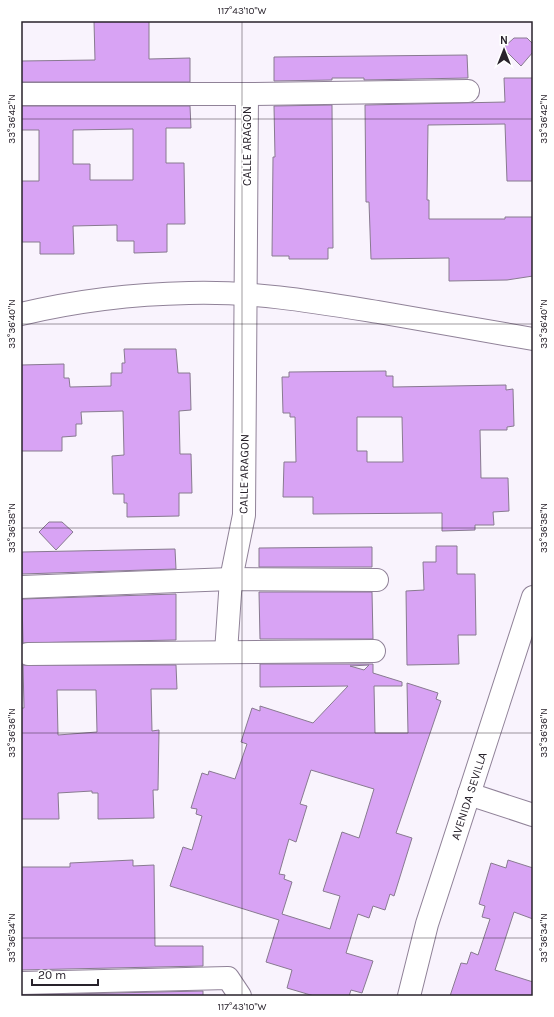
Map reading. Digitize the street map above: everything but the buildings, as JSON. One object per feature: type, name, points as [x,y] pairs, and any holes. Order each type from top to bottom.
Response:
[{"type":"street","points":[[21,94],[468,92]]},
{"type":"street","name":"CALLE ARAGON","points":[[226,652],[231,579],[244,515],[247,294],[247,94]]},
{"type":"street","points":[[21,314],[62,305],[129,296],[190,293],[247,294],[319,302],[533,339]]},
{"type":"street","points":[[21,586],[231,579],[377,580]]},
{"type":"street","name":"AVENIDA SEVILLA","points":[[409,996],[427,924],[533,597]]},
{"type":"street","points":[[28,654],[374,651]]},
{"type":"street","points":[[469,794],[533,815]]},
{"type":"street","points":[[21,983],[228,978],[240,996]]}]
